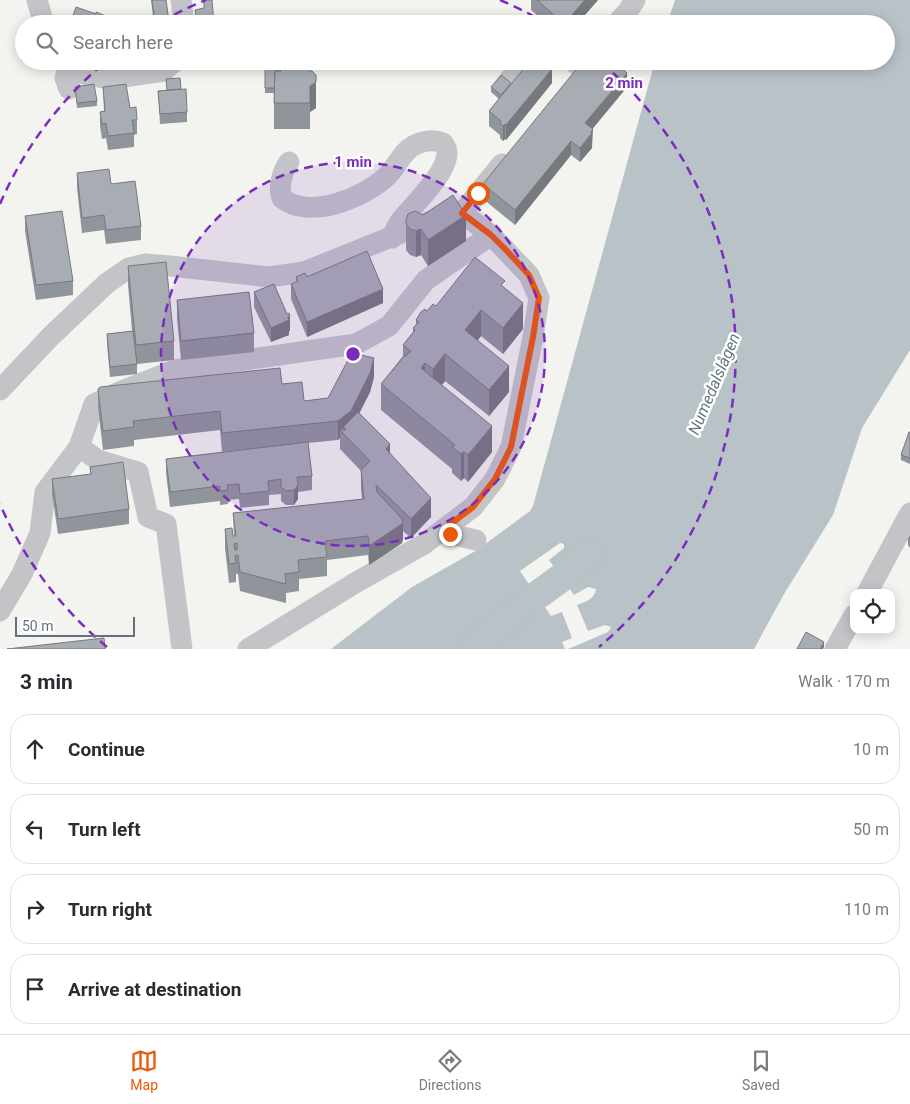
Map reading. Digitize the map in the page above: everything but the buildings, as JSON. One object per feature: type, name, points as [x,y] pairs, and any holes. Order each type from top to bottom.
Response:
[{"type":"street","points":[[38,0],[42,15]]},
{"type":"street","points":[[181,0],[183,15]]},
{"type":"street","points":[[624,15],[635,0]]},
{"type":"street","points":[[65,70],[65,78],[69,89]]},
{"type":"street","points":[[76,70],[83,74],[109,79],[165,70]]},
{"type":"street","points":[[510,80],[518,70]]},
{"type":"street","points":[[289,162],[285,168],[280,189],[282,198],[286,202],[300,205],[326,206],[348,200],[374,186],[389,174],[404,154],[413,146],[429,141],[443,143],[447,148],[448,154],[446,163],[437,178],[398,224],[392,238]]},
{"type":"street","points":[[462,213],[514,150]]},
{"type":"street","points":[[0,390],[51,336],[107,283],[129,268],[145,264],[269,277],[304,272],[392,238],[446,214],[462,213],[491,235],[529,275],[539,298],[511,447],[495,479],[473,507],[424,544],[355,583],[248,649]]},
{"type":"street","points":[[0,611],[22,574],[40,533],[45,492],[79,447],[94,404],[119,392],[176,370],[356,344],[390,326],[426,280],[491,235]]},
{"type":"street","points":[[79,447],[98,460],[138,472],[148,517],[166,524],[182,649]]},
{"type":"street","points":[[869,589],[910,514]]},
{"type":"street","points":[[444,529],[450,534],[476,540]]},
{"type":"street","points":[[835,649],[850,622]]},
{"type":"water","points":[[675,0],[910,0],[910,350],[862,428],[833,515],[784,594],[754,649],[568,649],[608,632],[611,627],[605,625],[588,631],[577,605],[592,598],[596,589],[588,587],[574,595],[549,560],[564,548],[564,544],[560,543],[520,571],[551,616],[562,612],[572,638],[562,642],[565,649],[331,649],[412,587],[477,550],[530,511],[533,506],[653,70],[895,70],[895,15],[670,15]]},
{"type":"waterway","name":"Numedalslågen","points":[[470,649],[521,607],[561,578],[590,552]]},
{"type":"route","points":[[450,534],[444,529],[473,507],[495,479],[511,447],[539,298],[529,275],[491,235],[462,213],[478,193]]}]
